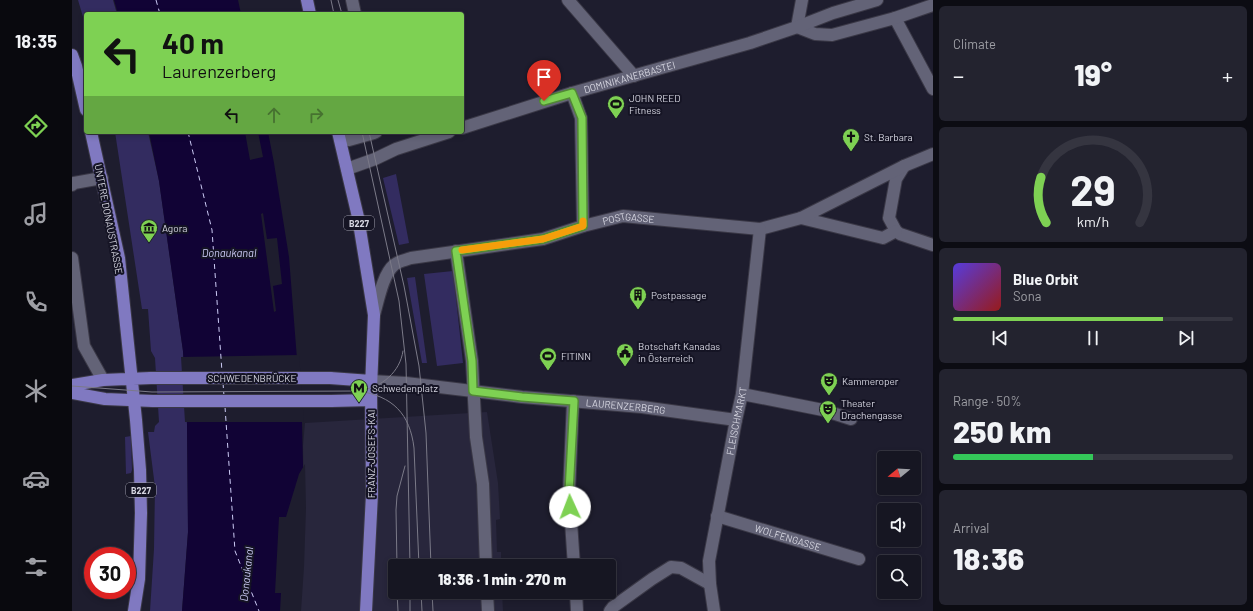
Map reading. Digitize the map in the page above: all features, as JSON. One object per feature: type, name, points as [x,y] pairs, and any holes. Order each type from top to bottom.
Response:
[{"type":"main road","points":[[307,0],[310,12]]},
{"type":"main road","points":[[72,54],[84,102]]},
{"type":"main road","name":"UNTERE DONAUSTRASSE","points":[[91,134],[119,258],[132,379]]},
{"type":"main road","name":"FRANZ-JOSEFS-KAI","points":[[338,134],[358,216],[374,314],[371,381],[372,494],[366,611]]},
{"type":"main road","name":"SCHWEDENBRÜCKE","points":[[72,385],[103,380],[152,378],[330,378],[371,381]]},
{"type":"main road","name":"B227","points":[[132,379],[140,470],[141,513],[139,579],[134,611]]},
{"type":"main road","points":[[72,393],[105,399],[134,401],[371,400]]},
{"type":"street","points":[[352,0],[355,12]]},
{"type":"street","points":[[568,0],[634,76]]},
{"type":"street","points":[[802,0],[797,27],[815,34],[832,35],[894,18],[933,5]]},
{"type":"street","name":"DOMINIKANERBASTEI","points":[[464,127],[572,93],[750,44],[833,13],[877,0]]},
{"type":"street","points":[[894,18],[933,88]]},
{"type":"street","points":[[572,93],[582,118],[583,226]]},
{"type":"street","name":"FRANZ-JOSEFS-KAI","points":[[340,134],[349,140],[374,134]]},
{"type":"street","points":[[347,169],[375,159],[396,149],[443,134]]},
{"type":"street","name":"POSTGASSE","points":[[374,314],[386,276],[393,265],[411,258],[543,239],[583,226],[623,216],[760,229],[801,218],[904,166],[933,154]]},
{"type":"street","points":[[904,166],[896,179],[889,218],[896,231],[900,234],[933,245]]},
{"type":"street","points":[[72,185],[74,183],[102,178]]},
{"type":"street","name":"POSTGASSE","points":[[801,218],[883,238],[896,231]]},
{"type":"street","name":"FLEISCHMARKT","points":[[714,611],[710,584],[709,561],[742,394],[760,229]]},
{"type":"street","points":[[456,251],[472,361],[476,437],[483,484],[486,559]]},
{"type":"street","points":[[72,258],[84,346],[103,380]]},
{"type":"street","name":"LAURENZERBERG","points":[[371,381],[406,383],[522,397],[642,407],[736,420]]},
{"type":"street","points":[[742,394],[823,410],[851,419]]},
{"type":"street","points":[[574,401],[569,492],[574,559]]},
{"type":"street","name":"WOLFENGASSE","points":[[717,516],[858,559]]},
{"type":"street","points":[[610,611],[613,607],[652,579],[671,568],[681,568],[710,584]]},
{"type":"street","points":[[487,599],[488,611]]},
{"type":"street","points":[[576,599],[577,611]]},
{"type":"shaded area","points":[[78,0],[113,0],[116,12],[84,12],[84,20]]},
{"type":"shaded area","points":[[115,134],[148,134],[159,181],[183,351],[187,424],[188,532],[182,611],[150,611],[154,549],[155,487],[148,432],[154,432],[155,426],[159,422],[155,358],[151,351],[148,309],[142,309]]},
{"type":"shaded area","points":[[396,174],[409,243],[399,245],[383,178]]},
{"type":"shaded area","points":[[453,271],[463,363],[437,366],[424,274]]},
{"type":"shaded area","points":[[415,277],[427,363],[422,363],[407,278]]},
{"type":"shaded area","points":[[487,412],[498,483],[500,519],[496,520],[497,552],[501,552],[501,559],[388,559],[388,599],[502,599],[503,611],[299,611],[304,508],[303,446],[305,423]]},
{"type":"shaded area","points":[[131,436],[132,470],[131,473],[126,474],[125,437]]},
{"type":"water","points":[[114,0],[238,0],[241,12],[117,12]]},
{"type":"water","name":"Donaukanal","points":[[149,134],[268,134],[289,257],[302,423],[304,508],[299,611],[182,611],[188,532],[187,424],[183,351],[159,181]]},
{"type":"pier","points":[[245,134],[258,134],[263,157],[250,160]]},
{"type":"pier","points":[[263,213],[267,239],[277,238],[282,284],[273,286],[276,311],[274,312],[261,214]]},
{"type":"pier","points":[[299,355],[304,422],[185,422],[181,357]]},
{"type":"pier","points":[[305,464],[306,508],[301,611],[280,611],[281,593],[275,593],[279,517],[286,517],[299,474]]},
{"type":"ferry route","points":[[156,0],[159,12]]},
{"type":"ferry route","points":[[188,134],[212,230],[222,372]]},
{"type":"ferry route","points":[[223,383],[224,396]]},
{"type":"ferry route","points":[[225,407],[235,551],[259,611]]},
{"type":"tram line","points":[[331,0],[334,12]]},
{"type":"tram line","points":[[338,0],[341,12]]},
{"type":"tram line","points":[[362,134],[399,301],[406,364],[410,559]]},
{"type":"tram line","points":[[369,134],[404,286],[419,366],[426,433],[431,559]]},
{"type":"tram line","points":[[362,390],[376,386],[389,377],[398,366],[403,351]]},
{"type":"tram line","points":[[72,386],[152,392],[358,391],[381,397],[390,402],[404,416],[412,436],[414,448],[419,559]]},
{"type":"tram line","points":[[397,559],[397,496],[405,466]]},
{"type":"tram line","points":[[397,599],[398,611]]},
{"type":"tram line","points":[[410,599],[410,611]]},
{"type":"tram line","points":[[421,599],[422,611]]},
{"type":"tram line","points":[[432,599],[433,611]]},
{"type":"slow traffic","points":[[462,250],[543,239],[583,226],[583,221]]},
{"type":"place","name":"JOHN REED Fitness","points":[[616,119]]},
{"type":"place","name":"St. Barbara","points":[[851,152]]},
{"type":"place","name":"Agora","points":[[149,243]]},
{"type":"place","name":"Postpassage","points":[[638,310]]},
{"type":"place","name":"Botschaft Kanadas in Österreich","points":[[625,367]]},
{"type":"place","name":"FITINN","points":[[548,371]]},
{"type":"place","name":"Kammeroper","points":[[829,396]]},
{"type":"place","name":"Schwedenplatz","points":[[359,403]]},
{"type":"place","name":"Theater Drachengasse","points":[[828,424]]},
{"type":"route","points":[[544,101],[572,93],[582,118],[583,226],[543,239],[456,251],[472,361],[473,391],[574,401],[569,492],[570,507]]}]
